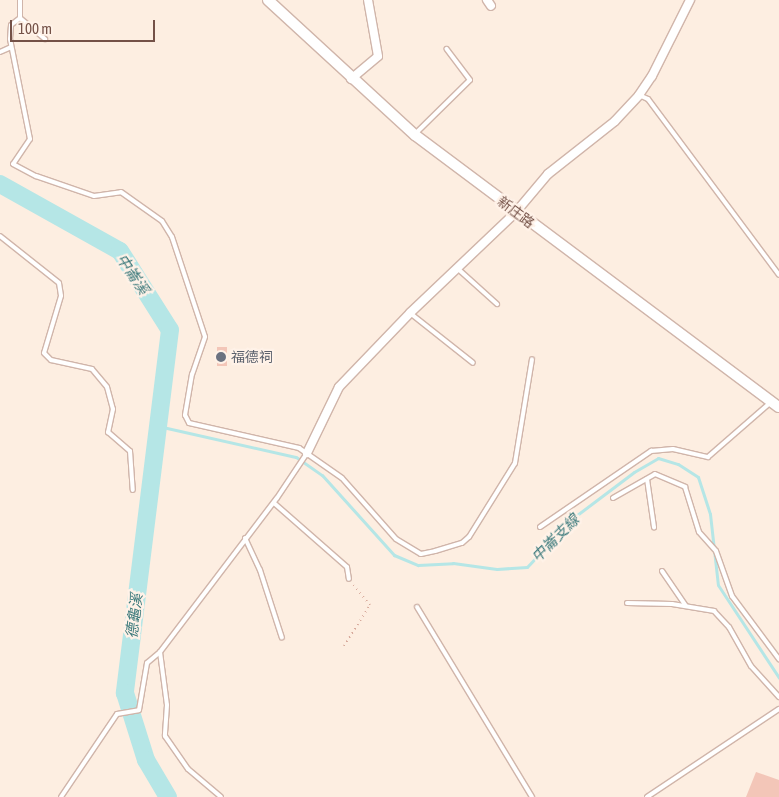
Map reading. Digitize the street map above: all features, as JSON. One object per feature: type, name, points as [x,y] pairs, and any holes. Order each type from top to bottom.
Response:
[{"type":"street","name":"新庄路","points":[[268,0],[351,79],[415,135],[776,404]]},
{"type":"street","points":[[351,79],[378,56],[368,0]]},
{"type":"street","points":[[307,453],[339,387],[410,313],[516,212],[548,174],[615,121],[639,95],[652,76],[690,0]]},
{"type":"lane","points":[[20,0],[20,18],[9,31],[30,139],[13,164],[36,176],[94,196],[110,192],[126,194],[153,212],[172,237],[205,337],[192,374],[185,416],[190,423],[299,448],[342,478],[373,517],[409,548],[421,554],[462,543],[469,537],[480,514],[514,463],[532,358]]},
{"type":"lane","points":[[20,18],[45,38]]},
{"type":"lane","points":[[0,52],[11,47]]},
{"type":"lane","points":[[415,135],[470,80],[447,49]]},
{"type":"lane","points":[[639,95],[648,99],[779,274]]},
{"type":"lane","points":[[0,236],[60,283],[61,296],[44,353],[51,360],[92,369],[107,387],[113,409],[108,432],[130,451],[133,490]]},
{"type":"lane","points":[[457,268],[498,304]]},
{"type":"lane","points":[[410,313],[473,363]]},
{"type":"lane","points":[[540,526],[650,451],[672,449],[708,456],[776,404]]},
{"type":"lane","points":[[61,797],[117,714],[139,710],[147,663],[160,652],[245,538],[274,503],[297,464],[307,453]]},
{"type":"lane","points":[[613,498],[655,474],[685,487],[699,532],[716,551],[732,596],[779,659]]},
{"type":"lane","points":[[647,479],[654,527]]},
{"type":"lane","points":[[274,503],[347,567],[349,579]]},
{"type":"lane","points":[[245,538],[260,570],[282,638]]},
{"type":"lane","points":[[662,571],[686,606]]},
{"type":"lane","points":[[627,603],[686,606],[714,611],[729,627],[751,666],[779,698]]},
{"type":"lane","points":[[417,607],[532,797]]},
{"type":"lane","points":[[160,652],[167,704],[165,736],[188,769],[221,797]]},
{"type":"lane","points":[[647,797],[779,709]]},
{"type":"path","points":[[344,646],[370,605],[349,579]]},
{"type":"building","name":"福德祠","points":[[217,347],[227,347],[227,366],[217,366]]},
{"type":"building","points":[[756,772],[779,780],[779,797],[746,797]]},
{"type":"waterway","name":"德龜溪","points":[[0,184],[120,251],[170,330],[125,693],[146,760],[168,797]]},
{"type":"waterway","name":"中崙支線","points":[[158,426],[296,457],[322,475],[394,555],[418,565],[453,563],[497,569],[527,567],[573,518],[634,472],[658,458],[678,464],[698,477],[710,514],[718,585],[779,678]]},
{"type":"place","name":"福德祠","points":[[221,357]]},
{"type":"water label","name":"中崙溪","points":[[133,274]]}]
